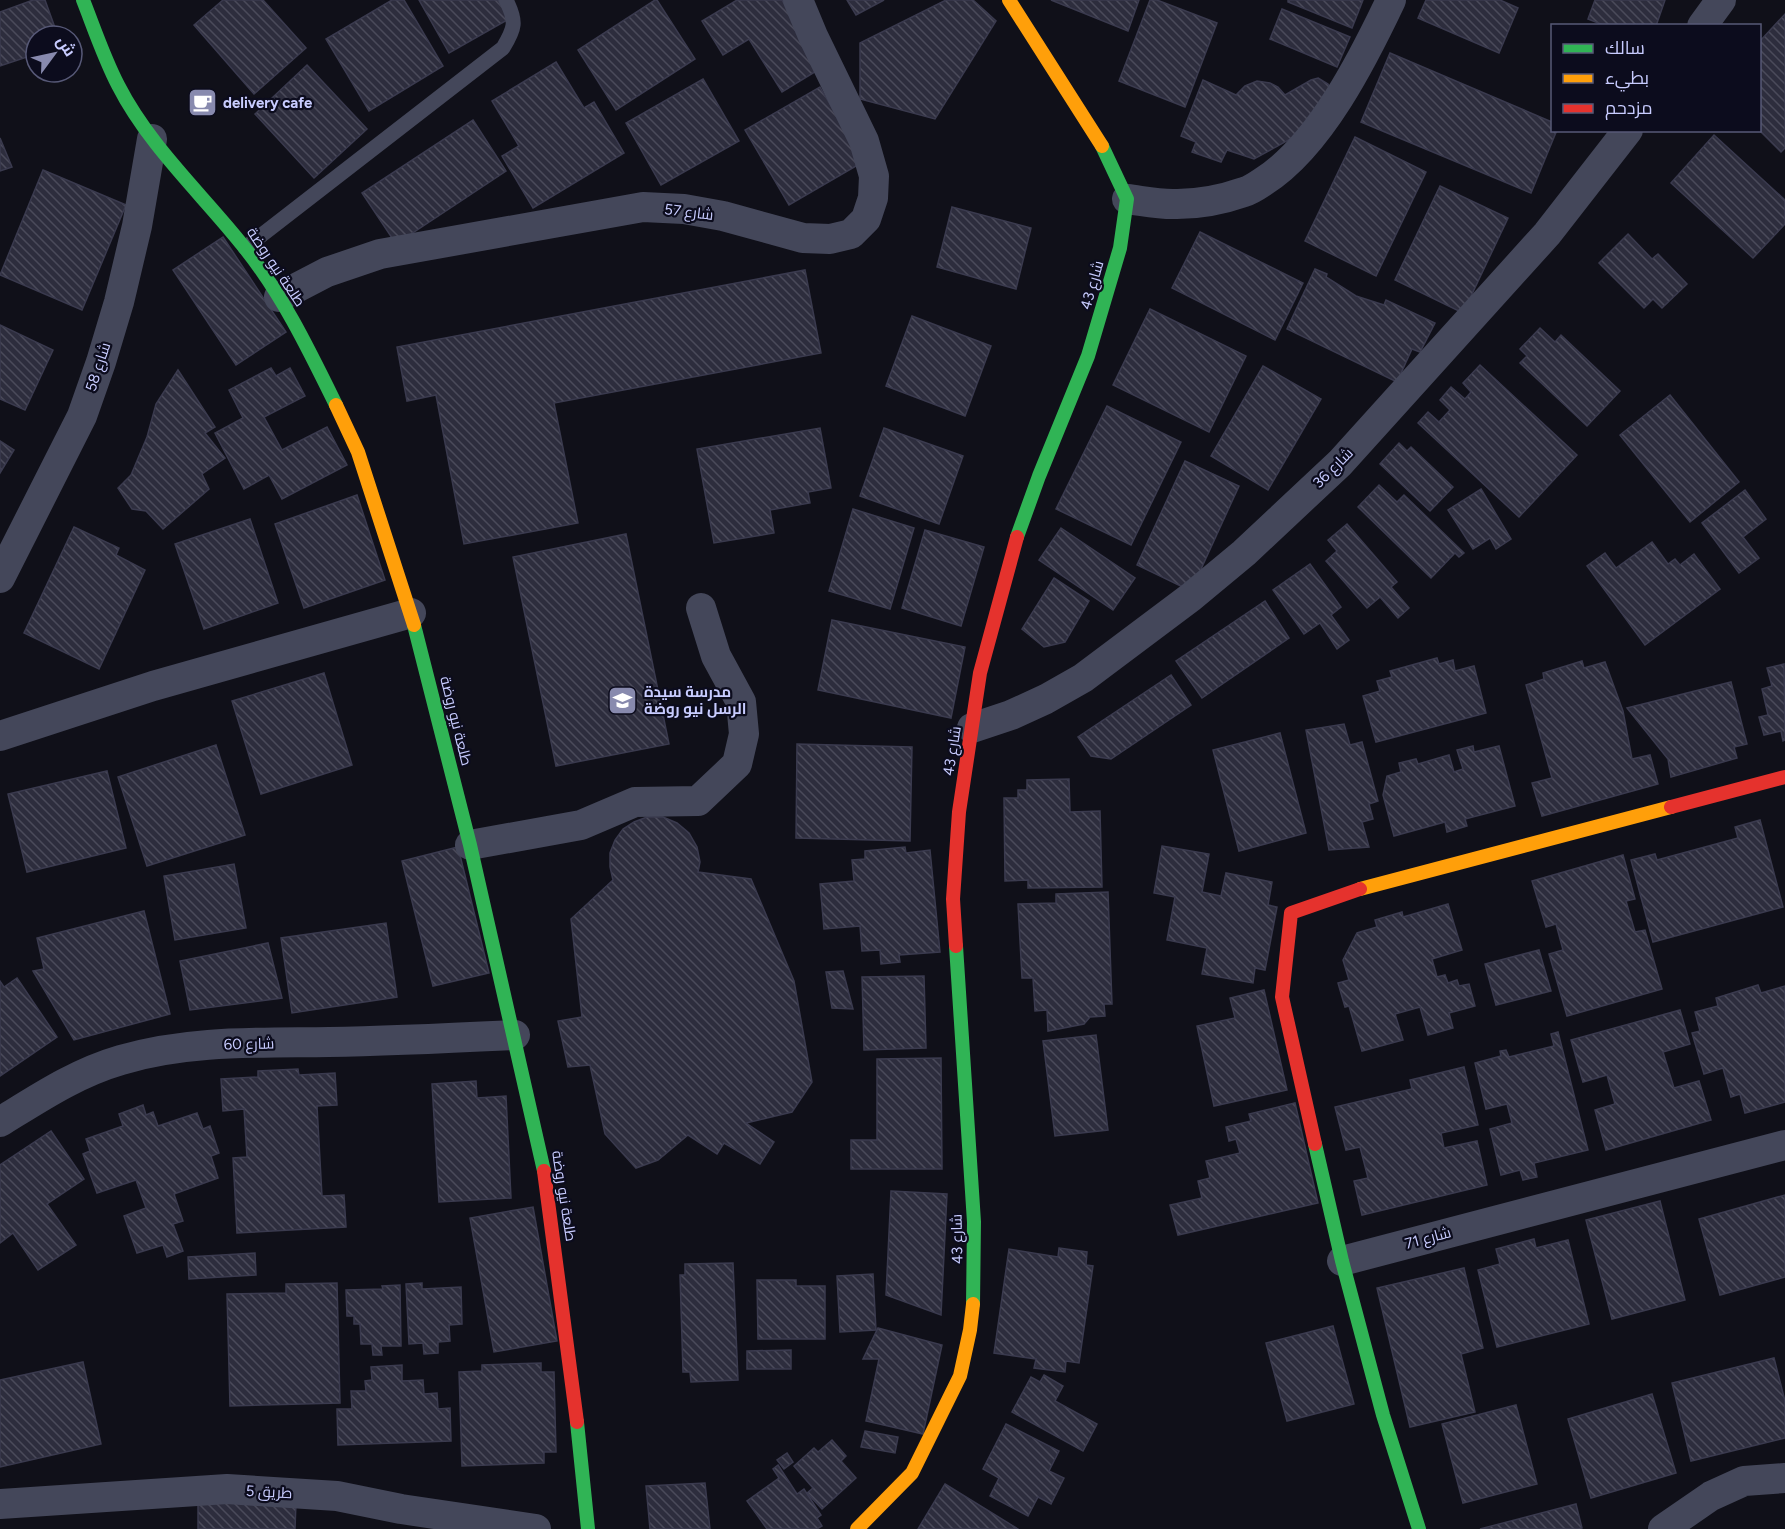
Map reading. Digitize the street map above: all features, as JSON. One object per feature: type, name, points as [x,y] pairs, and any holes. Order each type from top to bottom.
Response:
[{"type":"street","name":"طلعة نيو روضة","points":[[83,0],[118,85],[152,139],[245,248],[279,297],[315,362],[358,452],[411,612],[470,845],[545,1173],[578,1426],[588,1529]]},
{"type":"street","name":"شارع 57","points":[[279,297],[327,272],[380,254],[643,207],[684,209],[723,216],[803,238],[830,239],[851,234],[866,219],[873,198],[874,176],[864,141],[798,0]]},
{"type":"street","points":[[1009,0],[1106,153],[1127,199],[1176,204],[1247,192],[1272,176],[1305,146],[1335,102],[1371,41],[1391,0]]},
{"type":"street","points":[[1703,24],[1721,0]]},
{"type":"street","name":"شارع 36","points":[[972,728],[1037,704],[1083,678],[1191,597],[1244,553],[1340,463],[1547,234],[1626,132]]},
{"type":"street","name":"شارع 58","points":[[0,578],[82,416],[119,302],[152,139]]},
{"type":"street","name":"شارع 43","points":[[857,1529],[912,1473],[960,1376],[970,1330],[974,1289],[974,1222],[953,899],[959,812],[980,673],[1016,539],[1088,356],[1120,248],[1127,199]]},
{"type":"street","points":[[470,845],[581,825],[635,802],[698,801],[737,764],[744,734],[741,702],[716,656],[701,608]]},
{"type":"street","points":[[0,736],[153,686],[411,612]]},
{"type":"street","points":[[1419,1529],[1383,1415],[1342,1261],[1282,997],[1291,913],[1347,892],[1785,777]]},
{"type":"street","name":"شارع 60","points":[[0,1122],[68,1080],[120,1060],[168,1049],[224,1044],[515,1035]]},
{"type":"street","name":"شارع 71","points":[[1342,1261],[1785,1144]]},
{"type":"street","points":[[1663,1529],[1711,1496],[1744,1481],[1785,1478]]},
{"type":"street","name":"طريق 5","points":[[0,1504],[227,1489],[336,1496],[401,1509],[536,1529]]},
{"type":"lane","points":[[245,248],[503,48],[513,30],[511,10],[506,0]]},
{"type":"building","points":[[33,0],[45,0],[54,24],[24,24],[24,58],[0,66],[0,12]]},
{"type":"building","points":[[223,0],[263,0],[306,48],[254,94],[194,25]]},
{"type":"building","points":[[392,0],[404,0],[443,66],[369,111],[326,39]]},
{"type":"building","points":[[419,0],[498,0],[509,19],[449,53]]},
{"type":"building","points":[[655,0],[695,59],[616,110],[578,50]]},
{"type":"building","points":[[737,0],[782,0],[823,67],[782,92],[749,39],[723,55],[702,21]]},
{"type":"building","points":[[847,0],[884,0],[856,15]]},
{"type":"building","points":[[946,0],[973,0],[996,21],[935,119],[860,99],[860,43]]},
{"type":"building","points":[[1051,0],[1139,0],[1128,31]]},
{"type":"building","points":[[1150,0],[1157,0],[1217,23],[1185,107],[1119,81]]},
{"type":"building","points":[[1288,0],[1363,0],[1352,28],[1288,2]]},
{"type":"building","points":[[1426,0],[1500,0],[1518,8],[1499,53],[1418,18]]},
{"type":"building","points":[[1595,0],[1665,0],[1657,24],[1601,24],[1588,19]]},
{"type":"building","points":[[1282,9],[1350,37],[1337,67],[1270,39]]},
{"type":"building","points":[[1785,14],[1785,148],[1781,152],[1761,132],[1761,40]]},
{"type":"building","points":[[1390,53],[1551,122],[1551,132],[1556,132],[1531,193],[1361,122]]},
{"type":"building","points":[[556,62],[584,108],[594,102],[624,153],[533,208],[502,156],[519,146],[492,101]]},
{"type":"building","points":[[307,65],[367,129],[314,178],[255,114]]},
{"type":"building","points":[[1318,78],[1328,84],[1334,97],[1296,136],[1254,159],[1227,150],[1221,162],[1192,152],[1196,142],[1181,136],[1203,80],[1236,95],[1245,86],[1257,81],[1270,83],[1278,87],[1285,95]]},
{"type":"building","points":[[703,79],[739,141],[661,185],[626,123]]},
{"type":"building","points":[[820,87],[863,162],[789,205],[745,130]]},
{"type":"building","points":[[473,120],[506,171],[396,244],[362,193]]},
{"type":"building","points":[[1714,135],[1785,200],[1785,224],[1753,258],[1671,183]]},
{"type":"building","points":[[1355,137],[1426,172],[1376,276],[1305,241]]},
{"type":"building","points":[[0,138],[12,167],[0,171]]},
{"type":"building","points":[[43,170],[126,205],[82,310],[0,275]]},
{"type":"building","points":[[1440,186],[1508,218],[1463,313],[1395,280]]},
{"type":"building","points":[[952,207],[1031,228],[1016,289],[937,267]]},
{"type":"building","points":[[1200,232],[1303,283],[1275,340],[1172,288]]},
{"type":"building","points":[[1628,234],[1652,259],[1658,254],[1687,284],[1662,308],[1653,299],[1644,308],[1599,263]]},
{"type":"building","points":[[223,237],[286,332],[236,365],[173,270]]},
{"type":"building","points":[[1315,269],[1327,274],[1326,277],[1356,296],[1384,305],[1386,300],[1435,323],[1420,352],[1412,349],[1397,382],[1287,329]]},
{"type":"building","points":[[805,270],[821,353],[554,403],[578,523],[464,544],[436,395],[407,401],[397,347]]},
{"type":"building","points":[[1150,309],[1246,356],[1209,432],[1113,385]]},
{"type":"building","points":[[912,316],[991,346],[965,416],[886,386]]},
{"type":"building","points":[[0,325],[53,350],[25,410],[0,399]]},
{"type":"building","points":[[1540,328],[1555,342],[1561,335],[1620,391],[1587,426],[1520,363],[1527,356],[1520,349]]},
{"type":"building","points":[[1480,365],[1577,455],[1519,517],[1418,423],[1428,412],[1439,422],[1450,410],[1440,400],[1451,387],[1465,399],[1471,392],[1463,383]]},
{"type":"building","points":[[1263,366],[1321,399],[1268,490],[1211,456]]},
{"type":"building","points":[[271,368],[276,376],[290,368],[305,396],[264,417],[282,450],[327,427],[347,465],[282,499],[269,475],[244,489],[215,433],[243,418],[229,390]]},
{"type":"building","points":[[178,370],[215,427],[205,433],[225,458],[202,474],[209,489],[163,529],[146,511],[132,509],[118,488],[131,475],[147,437],[156,404]]},
{"type":"building","points":[[1670,395],[1739,482],[1690,522],[1620,435]]},
{"type":"building","points":[[1107,406],[1181,442],[1131,545],[1056,509]]},
{"type":"building","points":[[820,428],[831,488],[808,492],[810,503],[770,510],[774,533],[714,543],[697,449]]},
{"type":"building","points":[[884,428],[963,456],[939,524],[860,496]]},
{"type":"building","points":[[0,441],[14,450],[0,473]]},
{"type":"building","points":[[1399,443],[1407,451],[1411,447],[1453,487],[1430,511],[1380,464]]},
{"type":"building","points":[[1185,461],[1239,486],[1191,591],[1137,565]]},
{"type":"building","points":[[1379,485],[1397,502],[1404,495],[1464,553],[1459,557],[1455,553],[1431,578],[1358,507]]},
{"type":"building","points":[[1481,489],[1511,539],[1496,549],[1490,538],[1473,549],[1448,510]]},
{"type":"building","points":[[1745,490],[1766,519],[1743,537],[1759,558],[1739,573],[1702,523]]},
{"type":"building","points":[[357,495],[385,580],[304,608],[275,524]]},
{"type":"building","points":[[853,509],[914,528],[890,609],[829,591]]},
{"type":"building","points":[[250,519],[278,603],[204,629],[175,544]]},
{"type":"building","points":[[1347,524],[1397,582],[1391,587],[1409,608],[1398,618],[1380,597],[1367,608],[1326,561],[1337,551],[1328,540]]},
{"type":"building","points":[[74,527],[119,548],[116,555],[145,570],[99,669],[24,633]]},
{"type":"building","points":[[1061,528],[1135,578],[1113,610],[1039,560]]},
{"type":"building","points":[[925,530],[984,547],[961,626],[902,608]]},
{"type":"building","points":[[626,534],[669,744],[556,766],[513,557]]},
{"type":"building","points":[[1652,542],[1668,564],[1675,559],[1680,565],[1694,554],[1720,589],[1645,645],[1587,566],[1605,553],[1616,568]]},
{"type":"building","points":[[1310,564],[1341,607],[1331,615],[1349,640],[1337,649],[1320,623],[1304,634],[1273,590]]},
{"type":"building","points":[[1054,578],[1089,601],[1065,642],[1044,647],[1022,629]]},
{"type":"building","points":[[1265,601],[1289,638],[1202,698],[1176,661]]},
{"type":"building","points":[[832,620],[965,647],[951,718],[818,690]]},
{"type":"building","points":[[1437,658],[1439,664],[1453,660],[1455,671],[1474,666],[1486,713],[1376,742],[1363,696],[1380,691],[1377,681],[1392,677],[1390,671]]},
{"type":"building","points":[[1582,661],[1584,668],[1605,662],[1623,711],[1632,759],[1650,755],[1658,784],[1542,816],[1532,783],[1552,778],[1526,685],[1544,679],[1543,673]]},
{"type":"building","points":[[1784,664],[1785,740],[1783,741],[1781,731],[1764,735],[1759,717],[1768,715],[1762,689],[1772,686],[1767,668]]},
{"type":"building","points":[[324,673],[352,765],[261,794],[232,701]]},
{"type":"building","points":[[1171,675],[1191,705],[1111,759],[1091,756],[1078,737]]},
{"type":"building","points":[[1731,682],[1747,744],[1734,747],[1737,758],[1671,777],[1668,759],[1627,708]]},
{"type":"building","points":[[1344,724],[1350,745],[1362,742],[1378,801],[1369,804],[1373,819],[1362,822],[1369,847],[1329,850],[1306,730]]},
{"type":"building","points":[[1280,733],[1306,833],[1239,851],[1213,750]]},
{"type":"building","points":[[797,744],[912,747],[910,841],[796,838]]},
{"type":"building","points":[[216,745],[245,835],[147,866],[118,777]]},
{"type":"building","points":[[1473,746],[1474,752],[1499,746],[1515,806],[1465,819],[1467,826],[1447,832],[1445,822],[1394,836],[1383,795],[1387,776],[1401,772],[1399,763],[1416,759],[1418,764],[1449,755],[1454,772],[1463,769],[1457,750]]},
{"type":"building","points":[[107,771],[126,848],[27,872],[8,794]]},
{"type":"building","points":[[1069,779],[1070,812],[1100,811],[1102,887],[1028,888],[1028,880],[1005,881],[1004,798],[1018,798],[1018,790],[1027,790],[1027,780]]},
{"type":"building","points":[[647,817],[663,817],[677,823],[689,833],[697,847],[700,862],[698,872],[751,879],[794,981],[812,1082],[792,1112],[746,1123],[774,1142],[760,1164],[724,1143],[717,1154],[688,1135],[658,1160],[636,1168],[605,1134],[590,1065],[568,1067],[558,1021],[582,1017],[571,919],[613,880],[610,853],[623,829]]},
{"type":"building","points":[[1760,820],[1783,907],[1653,942],[1631,860],[1655,854],[1657,860],[1738,838],[1735,827]]},
{"type":"building","points":[[1162,846],[1209,854],[1202,892],[1221,896],[1226,873],[1272,882],[1268,905],[1277,907],[1265,970],[1255,968],[1253,983],[1202,974],[1207,948],[1167,940],[1175,897],[1154,893]]},
{"type":"building","points":[[458,847],[489,973],[433,986],[402,861]]},
{"type":"building","points":[[905,847],[906,853],[930,850],[940,952],[899,955],[900,962],[881,964],[880,950],[862,951],[860,926],[824,929],[820,884],[854,881],[852,860],[865,859],[865,851]]},
{"type":"building","points":[[1623,855],[1635,899],[1626,901],[1635,932],[1645,930],[1662,989],[1567,1016],[1549,954],[1563,950],[1556,924],[1546,927],[1532,881]]},
{"type":"building","points":[[234,864],[246,928],[175,940],[164,876]]},
{"type":"building","points":[[1108,892],[1112,1004],[1104,1004],[1105,1016],[1090,1017],[1084,1024],[1048,1031],[1047,1010],[1035,1011],[1033,978],[1022,978],[1018,904],[1056,903],[1056,894]]},
{"type":"building","points":[[1448,904],[1462,950],[1432,959],[1437,977],[1445,975],[1448,983],[1457,980],[1459,986],[1469,984],[1475,1006],[1449,1013],[1453,1028],[1428,1035],[1420,1007],[1395,1014],[1403,1040],[1362,1051],[1349,1006],[1345,1007],[1338,983],[1349,980],[1343,960],[1357,933],[1377,927],[1375,920],[1402,912],[1403,917]]},
{"type":"building","points":[[144,911],[170,1014],[74,1040],[33,971],[44,969],[37,938]]},
{"type":"building","points":[[386,923],[397,997],[292,1013],[281,938]]},
{"type":"building","points":[[268,943],[282,998],[190,1010],[180,961]]},
{"type":"building","points":[[1539,950],[1551,991],[1496,1005],[1485,964]]},
{"type":"building","points":[[843,971],[853,1009],[832,1008],[826,972]]},
{"type":"building","points":[[924,976],[926,1048],[864,1050],[862,977]]},
{"type":"building","points":[[17,978],[57,1037],[0,1076],[0,981],[4,987]]},
{"type":"building","points":[[1758,985],[1761,993],[1785,986],[1785,1102],[1745,1113],[1740,1094],[1731,1097],[1723,1068],[1704,1074],[1692,1033],[1700,1031],[1695,1012],[1718,1006],[1716,998]]},
{"type":"building","points":[[1264,990],[1287,1090],[1214,1106],[1197,1026],[1235,1018],[1230,998]]},
{"type":"building","points":[[1680,1010],[1690,1044],[1663,1052],[1674,1088],[1699,1081],[1711,1120],[1606,1150],[1595,1110],[1615,1104],[1607,1075],[1583,1082],[1571,1040]]},
{"type":"building","points":[[1558,1032],[1588,1150],[1534,1163],[1537,1177],[1523,1180],[1520,1170],[1501,1175],[1490,1129],[1512,1123],[1507,1104],[1486,1109],[1475,1063],[1501,1056],[1500,1051],[1506,1050],[1509,1057],[1554,1046],[1551,1034]]},
{"type":"building","points":[[1096,1035],[1108,1130],[1055,1136],[1043,1041]]},
{"type":"building","points":[[941,1058],[942,1169],[851,1169],[851,1140],[877,1140],[877,1059]]},
{"type":"building","points":[[1464,1067],[1478,1125],[1441,1133],[1444,1148],[1477,1141],[1487,1185],[1362,1215],[1354,1181],[1368,1178],[1360,1147],[1346,1150],[1335,1107],[1412,1089],[1410,1080]]},
{"type":"building","points":[[298,1069],[299,1075],[335,1073],[337,1105],[317,1106],[322,1196],[344,1195],[346,1227],[237,1233],[233,1158],[247,1157],[244,1109],[223,1111],[221,1079],[258,1077],[258,1071]]},
{"type":"building","points":[[476,1081],[477,1098],[506,1096],[511,1198],[439,1202],[432,1084]]},
{"type":"building","points":[[1295,1103],[1318,1203],[1178,1235],[1170,1205],[1202,1198],[1198,1181],[1210,1178],[1206,1161],[1240,1153],[1236,1139],[1229,1141],[1226,1127],[1251,1121],[1249,1114]]},
{"type":"building","points":[[143,1105],[146,1115],[153,1112],[158,1126],[197,1113],[203,1129],[210,1126],[219,1153],[211,1156],[218,1178],[174,1194],[183,1221],[173,1224],[183,1251],[167,1257],[163,1245],[137,1253],[124,1216],[146,1208],[136,1180],[97,1193],[83,1154],[90,1151],[86,1139],[123,1126],[119,1114]]},
{"type":"building","points":[[51,1131],[84,1179],[47,1204],[76,1245],[38,1270],[13,1233],[0,1243],[0,1165]]},
{"type":"building","points":[[891,1191],[947,1194],[941,1315],[886,1295]]},
{"type":"building","points":[[1785,1195],[1785,1277],[1720,1295],[1699,1219]]},
{"type":"building","points":[[1660,1201],[1685,1300],[1612,1319],[1586,1220]]},
{"type":"building","points":[[533,1207],[557,1341],[494,1352],[470,1218]]},
{"type":"building","points":[[1534,1239],[1536,1248],[1568,1240],[1589,1324],[1497,1347],[1478,1270],[1500,1264],[1496,1249]]},
{"type":"building","points":[[1059,1248],[1087,1252],[1086,1265],[1093,1266],[1079,1363],[1066,1361],[1065,1372],[1034,1368],[1036,1359],[994,1353],[1009,1249],[1058,1257]]},
{"type":"building","points":[[255,1253],[256,1275],[189,1279],[188,1257]]},
{"type":"building","points":[[733,1263],[738,1380],[691,1382],[690,1372],[683,1372],[680,1275],[685,1275],[685,1264]]},
{"type":"building","points":[[1464,1268],[1483,1348],[1461,1354],[1475,1412],[1410,1427],[1377,1288]]},
{"type":"building","points":[[873,1274],[876,1330],[840,1332],[837,1276]]},
{"type":"building","points":[[757,1280],[796,1280],[796,1286],[825,1286],[825,1339],[758,1339]]},
{"type":"building","points":[[337,1283],[340,1403],[230,1406],[227,1294],[286,1293],[286,1284]]},
{"type":"building","points":[[422,1283],[422,1289],[461,1287],[462,1324],[449,1325],[450,1341],[438,1342],[438,1353],[424,1354],[423,1343],[409,1344],[406,1284]]},
{"type":"building","points":[[400,1285],[401,1346],[381,1346],[382,1355],[373,1355],[372,1344],[361,1344],[360,1324],[354,1324],[354,1316],[347,1316],[346,1290],[383,1289],[382,1286]]},
{"type":"building","points":[[1333,1326],[1354,1404],[1287,1421],[1266,1343]]},
{"type":"building","points":[[878,1328],[942,1345],[923,1434],[866,1421],[879,1359],[863,1359]]},
{"type":"building","points":[[791,1350],[791,1369],[747,1369],[747,1351]]},
{"type":"building","points":[[1774,1358],[1785,1401],[1785,1438],[1691,1461],[1672,1383]]},
{"type":"building","points":[[83,1362],[101,1444],[0,1467],[0,1380]]},
{"type":"building","points":[[541,1363],[541,1372],[554,1372],[556,1452],[544,1452],[544,1463],[462,1466],[459,1372],[482,1371],[482,1365]]},
{"type":"building","points":[[402,1365],[402,1381],[423,1380],[424,1394],[437,1393],[438,1409],[450,1408],[451,1441],[338,1445],[337,1409],[352,1409],[351,1391],[366,1391],[365,1381],[372,1380],[371,1367]]},
{"type":"building","points":[[1044,1375],[1063,1386],[1055,1401],[1097,1424],[1083,1451],[1012,1412],[1031,1377],[1040,1382]]},
{"type":"building","points":[[1652,1394],[1676,1473],[1591,1498],[1568,1419]]},
{"type":"building","points":[[1516,1405],[1537,1484],[1463,1503],[1442,1424]]},
{"type":"building","points":[[1006,1424],[1059,1451],[1049,1471],[1064,1478],[1051,1504],[1038,1497],[1028,1516],[990,1496],[999,1478],[983,1469]]},
{"type":"building","points":[[865,1431],[898,1437],[895,1453],[861,1447]]},
{"type":"building","points":[[832,1440],[846,1456],[841,1461],[856,1478],[822,1509],[807,1493],[813,1488],[794,1466],[814,1448],[818,1452]]},
{"type":"building","points":[[787,1453],[793,1462],[784,1469],[777,1460]]},
{"type":"building","points":[[778,1465],[797,1494],[804,1489],[821,1515],[817,1518],[822,1526],[817,1529],[767,1529],[747,1501],[779,1478],[773,1469]]},
{"type":"building","points":[[705,1483],[710,1529],[650,1529],[646,1486]]},
{"type":"building","points":[[945,1484],[1018,1529],[918,1529]]},
{"type":"building","points":[[198,1502],[296,1503],[295,1529],[198,1529]]},
{"type":"building","points":[[1576,1504],[1582,1528],[1480,1529]]},
{"type":"traffic: fast","points":[[83,0],[108,64],[131,107],[160,149],[258,265],[294,323],[336,405]]},
{"type":"traffic: fast","points":[[1017,537],[1088,356],[1120,248],[1127,199],[1102,146]]},
{"type":"traffic: fast","points":[[414,625],[470,845],[544,1171]]},
{"type":"traffic: fast","points":[[956,946],[974,1222],[973,1304]]},
{"type":"traffic: fast","points":[[1315,1144],[1342,1261],[1383,1415],[1419,1529]]},
{"type":"traffic: fast","points":[[577,1422],[588,1529]]},
{"type":"traffic: slow","points":[[1009,0],[1102,146]]},
{"type":"traffic: slow","points":[[336,405],[358,452],[414,625]]},
{"type":"traffic: slow","points":[[1360,889],[1671,807]]},
{"type":"traffic: slow","points":[[857,1529],[912,1473],[960,1376],[973,1304]]},
{"type":"traffic: jam","points":[[956,946],[953,899],[959,812],[980,673],[1017,537]]},
{"type":"traffic: jam","points":[[1671,807],[1785,777]]},
{"type":"traffic: jam","points":[[1315,1144],[1282,997],[1291,913],[1360,889]]},
{"type":"traffic: jam","points":[[544,1171],[577,1422]]},
{"type":"place","name":"delivery cafe","points":[[202,103]]},
{"type":"place","name":"مدرسة سيدة الرسل نيو روضة","points":[[623,701]]}]
